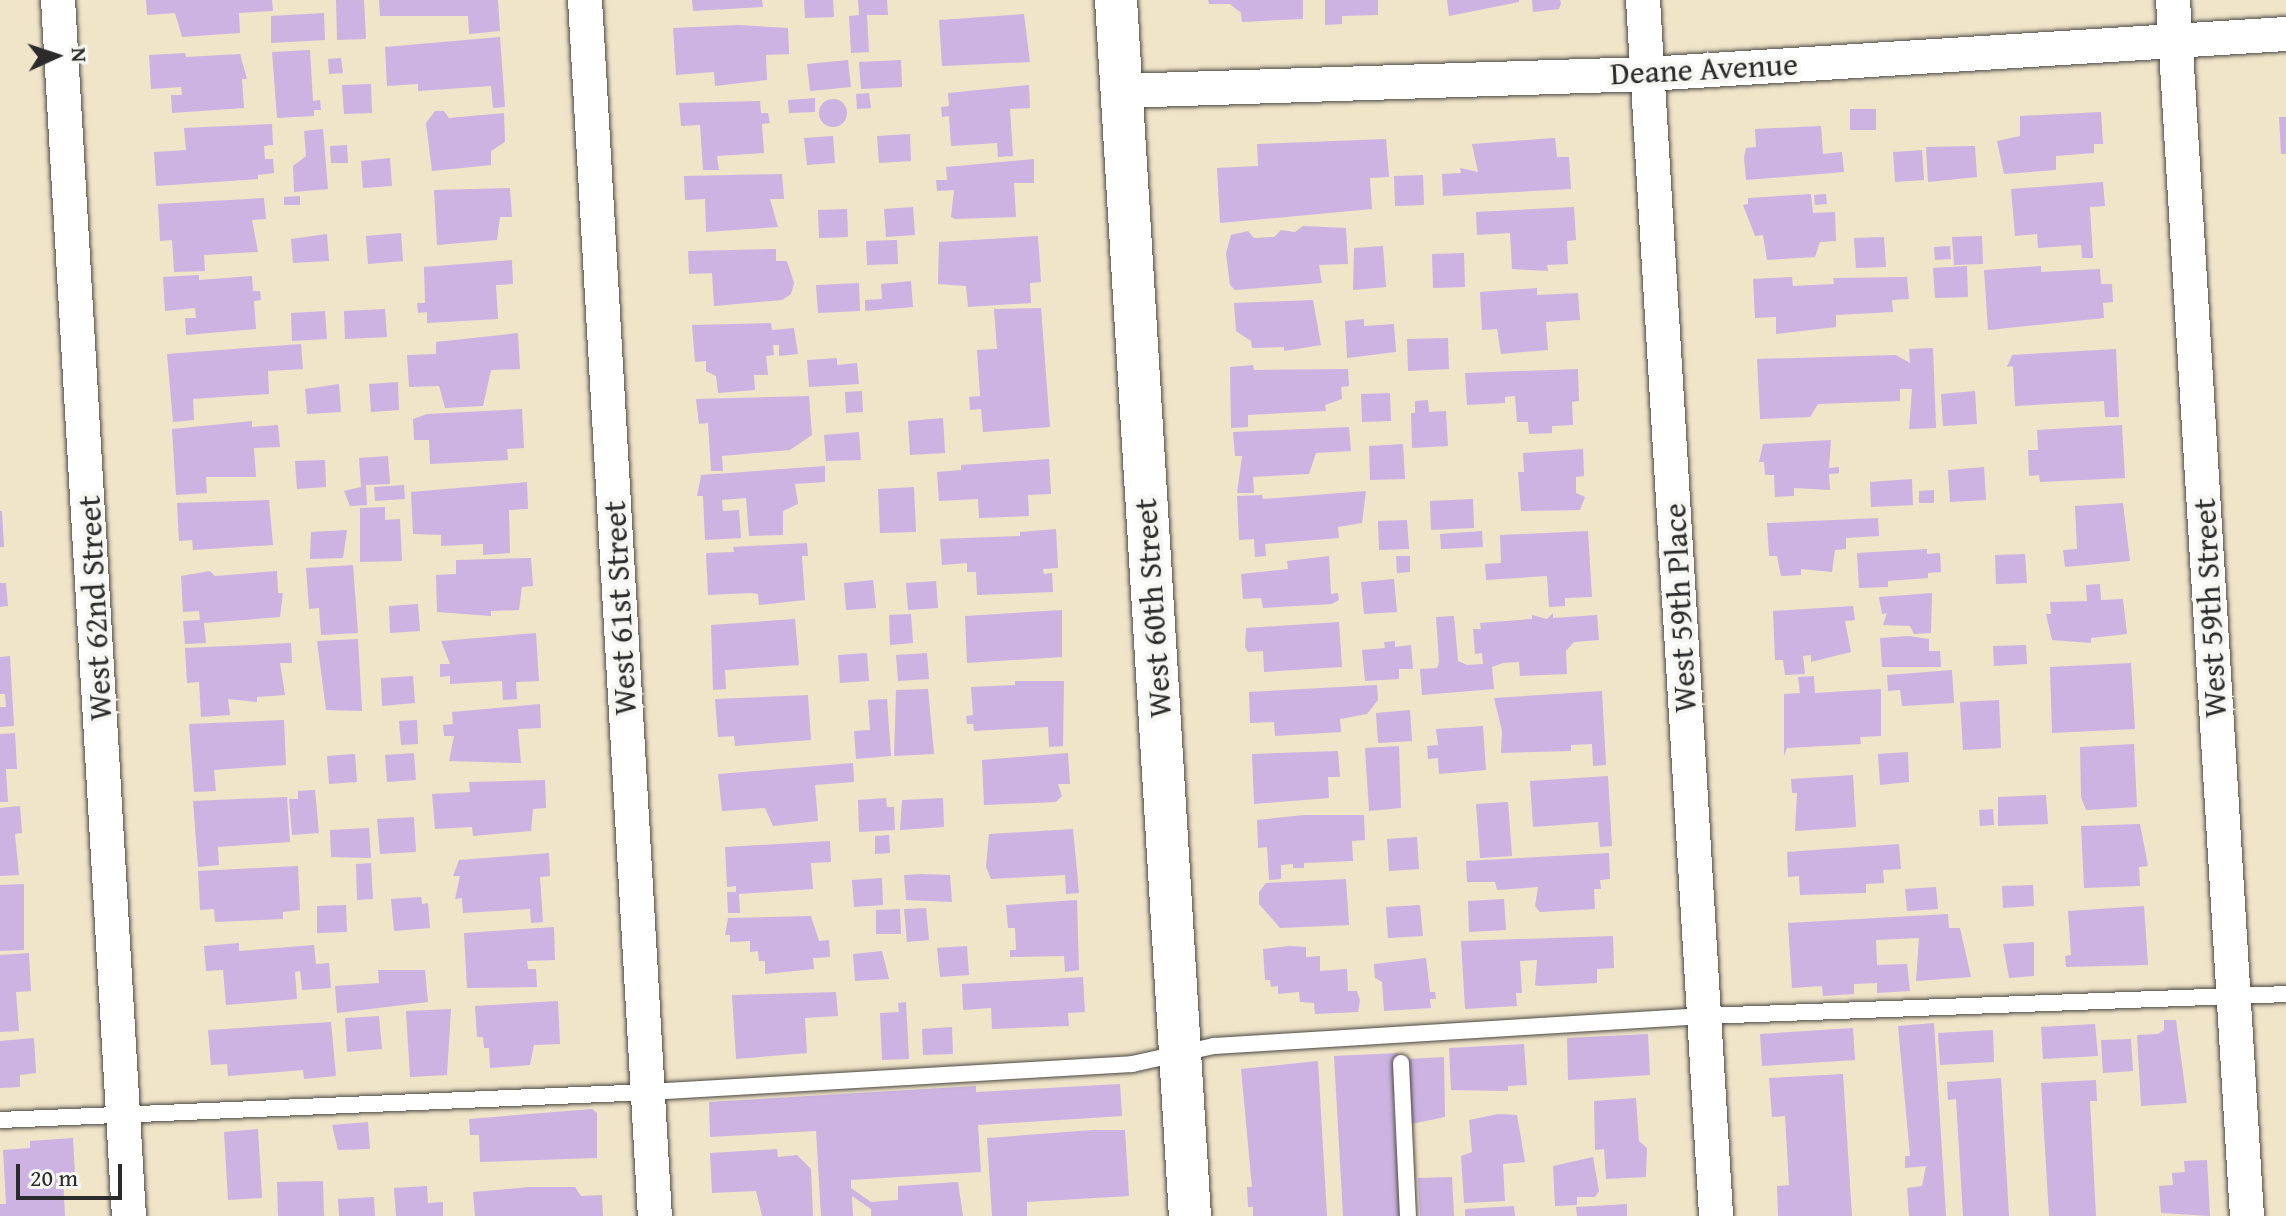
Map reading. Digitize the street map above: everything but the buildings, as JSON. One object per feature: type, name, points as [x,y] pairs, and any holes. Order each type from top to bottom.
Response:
[{"type":"street","name":"West 62nd Street","points":[[58,0],[129,1216]]},
{"type":"street","name":"West 61st Street","points":[[585,0],[655,1216]]},
{"type":"street","name":"West 60th Street","points":[[1116,0],[1190,1216]]},
{"type":"street","name":"West 59th Place","points":[[1643,0],[1716,1216]]},
{"type":"street","name":"West 59th Street","points":[[2173,0],[2247,1216]]},
{"type":"street","name":"Deane Avenue","points":[[1121,91],[1648,74],[2286,34]]},
{"type":"lane","points":[[0,1120],[648,1092],[1132,1064],[1180,1056],[1214,1046],[1704,1016],[2286,994]]},
{"type":"lane","points":[[1401,1063],[1408,1216]]}]
